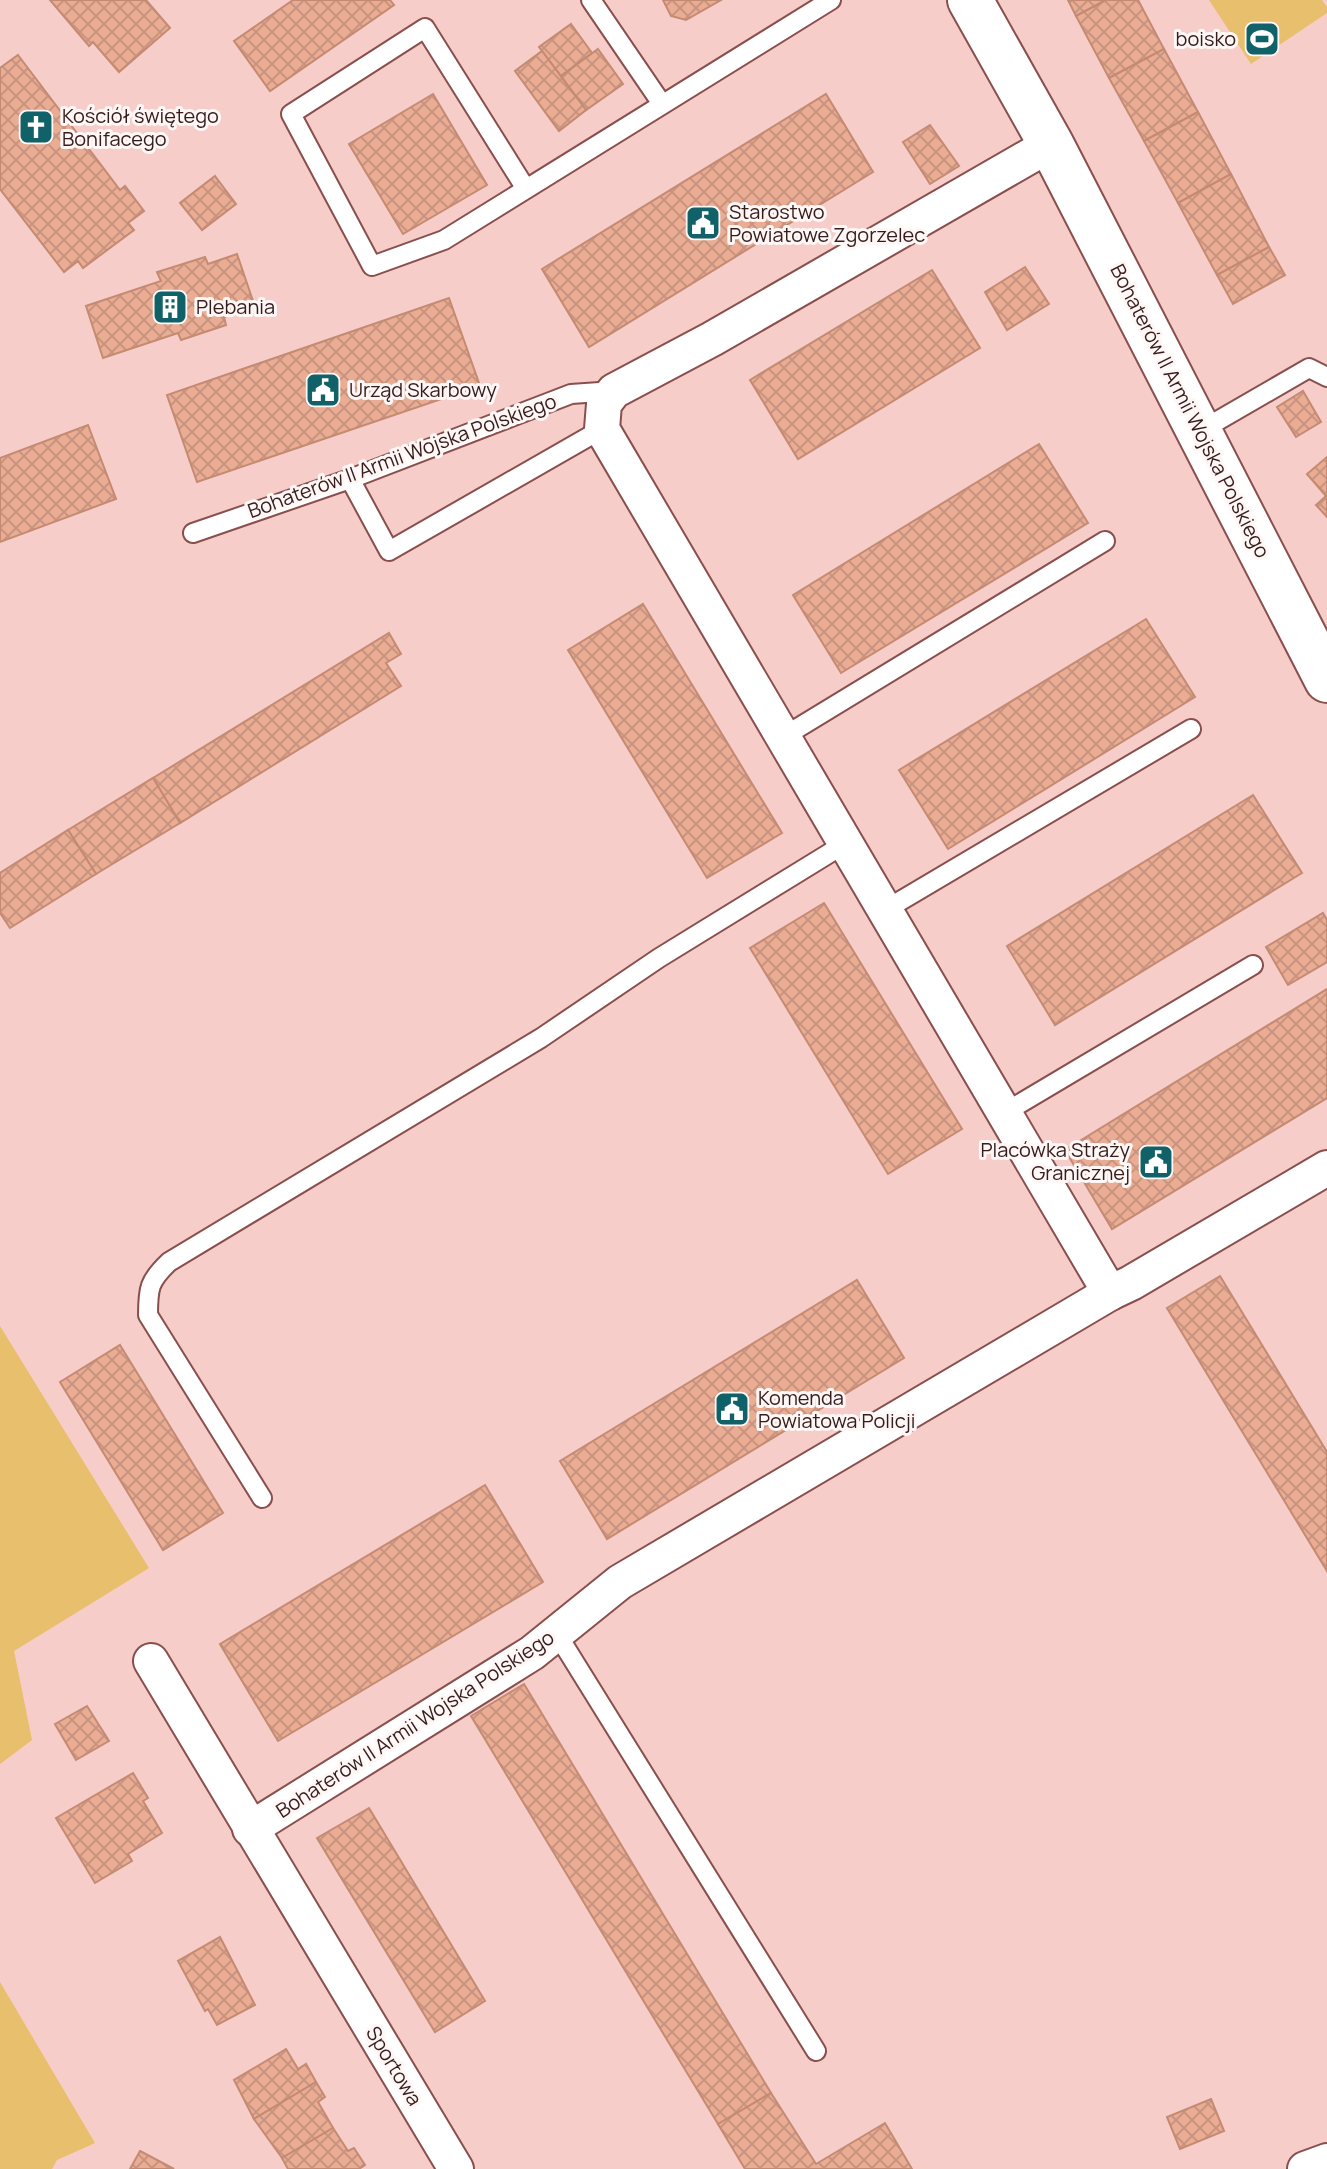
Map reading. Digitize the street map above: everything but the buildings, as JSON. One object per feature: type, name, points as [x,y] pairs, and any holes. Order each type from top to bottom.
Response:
[{"type":"street","name":"Bohaterów II Armii Wojska Polskiego","points":[[970,0],[1051,144],[1327,680]]},
{"type":"street","name":"Bohaterów II Armii Wojska Polskiego","points":[[614,391],[1051,144]]},
{"type":"street","points":[[614,391],[604,404],[602,429],[1110,1293]]},
{"type":"street","name":"Bohaterów II Armii Wojska Polskiego","points":[[250,1829],[532,1653],[620,1582],[1327,1168]]},
{"type":"street","points":[[151,1661],[250,1829]]},
{"type":"street","name":"Sportowa","points":[[250,1829],[456,2169]]},
{"type":"street","points":[[1305,2169],[1327,2161]]},
{"type":"lane","points":[[591,0],[662,104]]},
{"type":"lane","points":[[526,189],[425,28],[291,114],[372,266],[444,240],[831,0]]},
{"type":"lane","points":[[1200,431],[1309,368],[1327,377]]},
{"type":"lane","name":"Bohaterów II Armii Wojska Polskiego","points":[[193,533],[350,479],[571,394],[614,391]]},
{"type":"lane","points":[[350,479],[389,551],[602,429]]},
{"type":"lane","points":[[783,737],[1105,541]]},
{"type":"lane","points":[[885,910],[1191,729]]},
{"type":"lane","points":[[262,1498],[148,1315],[148,1290],[155,1275],[169,1262],[541,1038],[659,958],[846,843]]},
{"type":"lane","points":[[1004,1113],[1253,965]]},
{"type":"lane","points":[[557,1634],[816,2051]]},
{"type":"shaded area","name":"boisko","points":[[1209,0],[1322,0],[1327,13],[1251,64]]},
{"type":"shaded area","points":[[0,1326],[149,1568],[14,1651],[32,1740],[0,1764]]},
{"type":"shaded area","points":[[0,1982],[95,2143],[57,2160],[52,2169],[0,2169]]},
{"type":"place","name":"boisko","points":[[1262,39]]},
{"type":"place","name":"Kościół świętego Bonifacego","points":[[36,127]]},
{"type":"place","name":"Starostwo Powiatowe Zgorzelec","points":[[703,223]]},
{"type":"place","name":"Plebania","points":[[170,307]]},
{"type":"place","name":"Urząd Skarbowy","points":[[323,390]]},
{"type":"place","name":"Placówka Straży Granicznej","points":[[1156,1162]]},
{"type":"place","name":"Komenda Powiatowa Policji","points":[[732,1409]]}]
